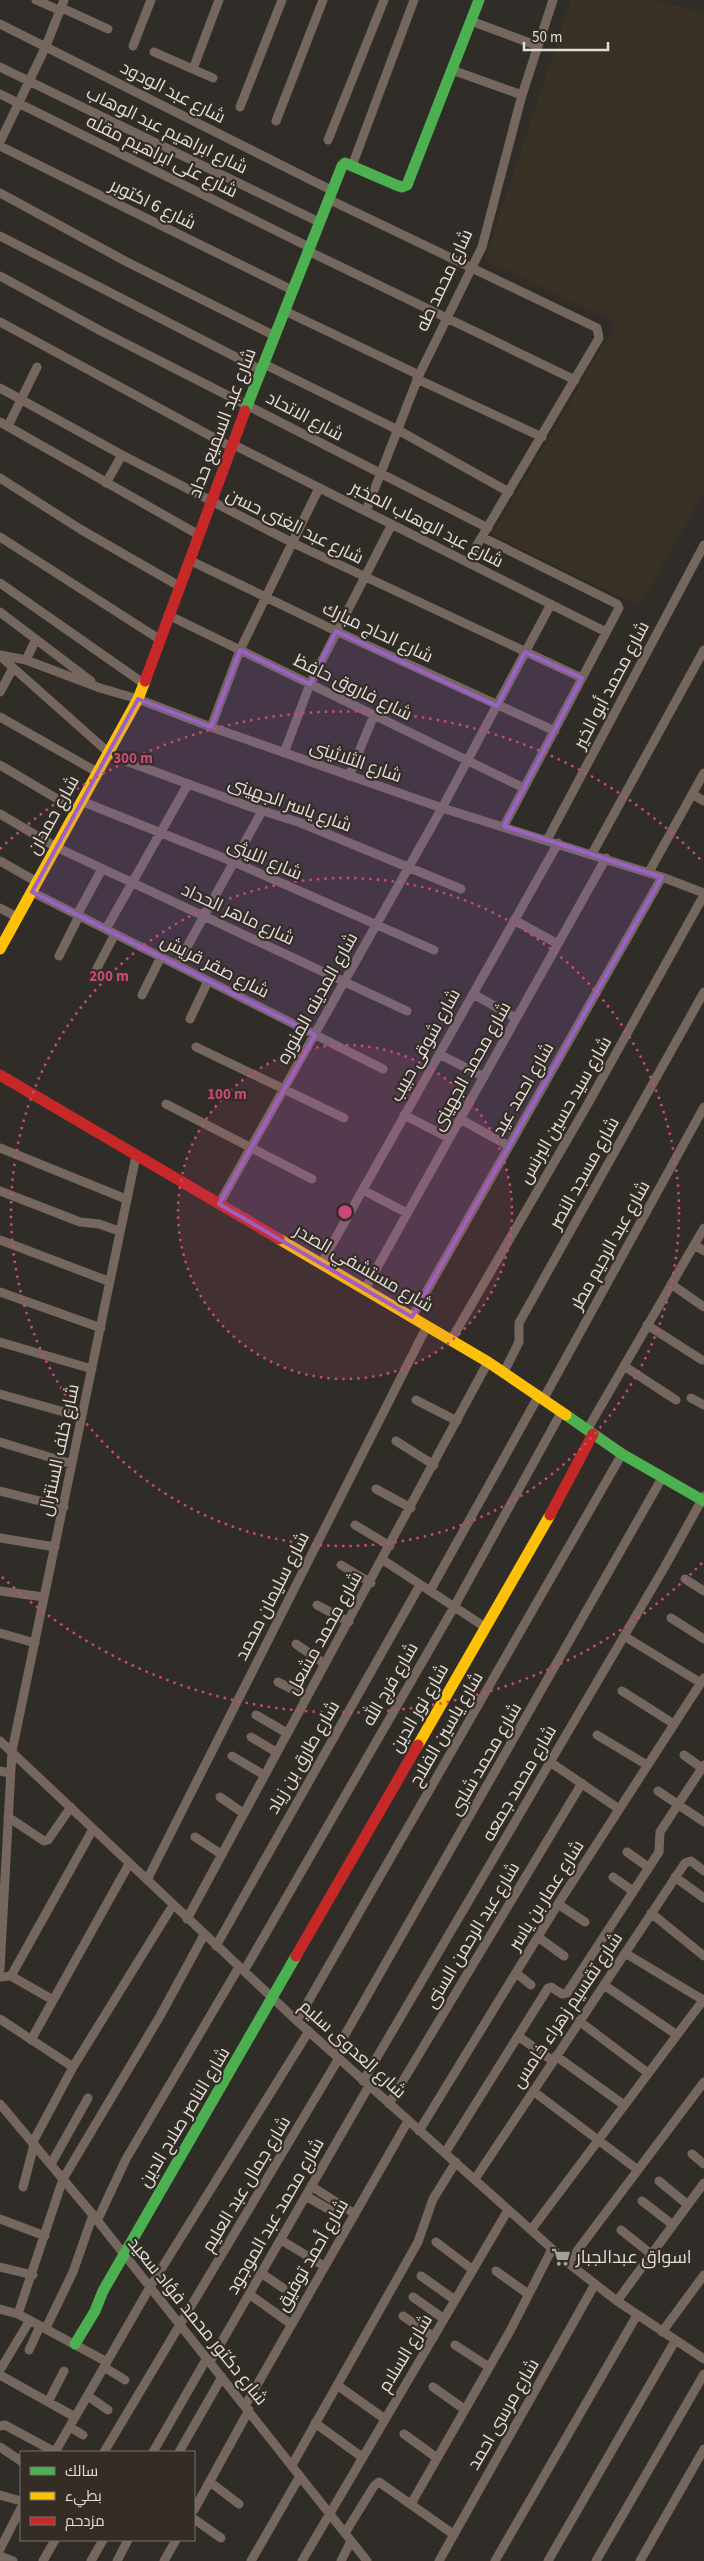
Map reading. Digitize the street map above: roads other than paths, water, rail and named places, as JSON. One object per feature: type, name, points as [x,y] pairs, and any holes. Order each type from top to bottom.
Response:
[{"type":"street","points":[[36,0],[62,6],[108,29]]},
{"type":"street","points":[[133,46],[151,0]]},
{"type":"street","points":[[193,69],[219,0]]},
{"type":"street","points":[[240,107],[282,0]]},
{"type":"street","points":[[276,121],[323,0]]},
{"type":"street","points":[[328,140],[384,0]]},
{"type":"street","name":"شارع عبد السميع حداد","points":[[138,699],[168,615],[308,249],[342,166],[349,165],[414,0]]},
{"type":"street","points":[[349,165],[402,187],[407,185],[480,0]]},
{"type":"street","name":"شارع محمد طه","points":[[366,511],[418,377],[445,317],[482,246],[522,95],[553,0]]},
{"type":"street","points":[[0,142],[46,46],[62,6]]},
{"type":"street","points":[[471,21],[538,46]]},
{"type":"street","name":"شارع عبد الودود","points":[[0,24],[46,46],[330,195],[597,328],[600,338],[575,380]]},
{"type":"street","points":[[154,52],[213,78]]},
{"type":"street","name":"شارع ابراهيم عبد الوهاب","points":[[0,67],[319,222]]},
{"type":"street","points":[[452,70],[522,95]]},
{"type":"street","name":"شارع على ابراهيم مقله","points":[[0,94],[308,249],[575,380]]},
{"type":"street","name":"شارع 6 اكتوبر","points":[[0,146],[292,290]]},
{"type":"street","points":[[0,193],[127,262],[275,336]]},
{"type":"street","points":[[0,236],[263,367],[398,430],[509,492]]},
{"type":"street","name":"شارع الاتحاد","points":[[0,276],[101,331],[248,404],[488,528]]},
{"type":"street","points":[[285,311],[542,437]]},
{"type":"street","name":"شارع عبد الوهاب المخبر","points":[[0,322],[232,446],[320,488],[606,632]]},
{"type":"street","points":[[37,367],[21,399],[4,424],[199,535]]},
{"type":"street","points":[[467,562],[575,380]]},
{"type":"street","name":"شارع عبد الغنى حسن","points":[[0,388],[122,455],[292,544],[582,678]]},
{"type":"street","points":[[106,482],[122,455]]},
{"type":"street","points":[[0,478],[80,529],[179,586]]},
{"type":"street","points":[[210,727],[240,650],[320,488]]},
{"type":"street","points":[[284,753],[310,684],[363,577],[392,524]]},
{"type":"street","points":[[0,537],[160,639]]},
{"type":"street","points":[[482,537],[617,604],[618,610],[504,826]]},
{"type":"street","name":"شارع محمد أبو الخير","points":[[547,840],[704,545]]},
{"type":"street","name":"شارع الحاج مبارك","points":[[189,560],[336,631],[554,731]]},
{"type":"street","points":[[0,583],[143,683]]},
{"type":"street","name":"شارع المدينه المنوره","points":[[219,1204],[442,808],[551,604]]},
{"type":"street","points":[[0,612],[100,688]]},
{"type":"street","name":"شارع فاروق حافظ","points":[[168,615],[524,788]]},
{"type":"street","points":[[26,660],[36,639]]},
{"type":"street","points":[[592,854],[704,650]]},
{"type":"street","points":[[0,655],[108,753]]},
{"type":"street","name":"شارع الثلاثينى","points":[[0,655],[26,660],[349,776],[442,808],[649,872],[704,894]]},
{"type":"street","points":[[0,692],[13,668]]},
{"type":"street","name":"شارع حمدان","points":[[0,949],[138,699]]},
{"type":"street","points":[[349,776],[374,715]]},
{"type":"street","points":[[0,717],[97,772]]},
{"type":"street","name":"شارع ياسر الجهينى","points":[[108,753],[262,811],[301,823],[461,889]]},
{"type":"street","name":"شارع الليثى","points":[[0,764],[79,805],[234,862],[434,950]]},
{"type":"street","points":[[649,872],[704,774]]},
{"type":"street","points":[[95,972],[132,883],[188,784]]},
{"type":"street","points":[[692,794],[704,801]]},
{"type":"street","points":[[177,965],[262,811]]},
{"type":"street","name":"شارع ماهر الحداد","points":[[0,814],[56,847],[407,1011]]},
{"type":"street","name":"شارع شوقى حبيب","points":[[321,1264],[558,843]]},
{"type":"street","name":"شارع محمد الجهينى","points":[[365,1289],[606,858]]},
{"type":"street","name":"شارع صقر قريش","points":[[0,861],[34,887],[78,915],[383,1070]]},
{"type":"street","points":[[59,956],[102,869]]},
{"type":"street","name":"شارع احمد عيد","points":[[412,1317],[662,877]]},
{"type":"street","name":"شارع سيد حسين البرنس","points":[[451,1340],[585,1109],[704,894]]},
{"type":"street","points":[[0,908],[17,917]]},
{"type":"street","points":[[514,920],[558,944]]},
{"type":"street","points":[[142,995],[161,957]]},
{"type":"street","points":[[190,1019],[208,981]]},
{"type":"street","name":"شارع مسجد النصر","points":[[504,1372],[519,1342],[518,1323],[704,992]]},
{"type":"street","points":[[473,994],[516,1018]]},
{"type":"street","points":[[196,1047],[344,1118]]},
{"type":"street","points":[[439,1054],[484,1077]]},
{"type":"street","name":"شارع مستشفي الصدر","points":[[0,1075],[488,1362],[622,1454],[662,1478],[703,1499]]},
{"type":"street","points":[[166,1104],[312,1179]]},
{"type":"street","name":"شارع عبد الرحيم مطر","points":[[541,1397],[704,1107]]},
{"type":"street","points":[[404,1115],[450,1138]]},
{"type":"street","points":[[460,1119],[509,1146]]},
{"type":"street","points":[[0,1148],[126,1200]]},
{"type":"street","name":"شارع خلف السنترال","points":[[0,1969],[4,1831],[8,1817],[5,1795],[12,1751],[101,1328],[108,1281],[136,1156]]},
{"type":"street","points":[[363,1190],[407,1214]]},
{"type":"street","points":[[0,1191],[80,1222],[99,1224],[119,1231]]},
{"type":"street","points":[[590,1432],[624,1366],[704,1228]]},
{"type":"street","points":[[0,1240],[108,1281]]},
{"type":"street","points":[[695,1245],[704,1251]]},
{"type":"street","points":[[671,1284],[704,1307]]},
{"type":"street","points":[[0,1292],[101,1328]]},
{"type":"street","points":[[647,1325],[702,1360]]},
{"type":"street","name":"شارع سليمان محمد","points":[[146,1880],[427,1326]]},
{"type":"street","points":[[0,1342],[92,1369]]},
{"type":"street","name":"شارع محمد مشعل","points":[[187,1919],[276,1752],[371,1583],[488,1362]]},
{"type":"street","points":[[624,1366],[676,1400]]},
{"type":"street","points":[[0,1394],[82,1417]]},
{"type":"street","points":[[430,1591],[541,1397]]},
{"type":"street","points":[[691,1398],[704,1405]]},
{"type":"street","points":[[416,1400],[457,1421]]},
{"type":"street","name":"شارع فرج الله","points":[[29,2350],[72,2272],[95,2218],[126,2159],[242,1969],[454,1607],[562,1411]]},
{"type":"street","name":"شارع نور الدين","points":[[272,1998],[557,1504],[590,1432]]},
{"type":"street","points":[[396,1441],[434,1465]]},
{"type":"street","points":[[0,1442],[72,1464]]},
{"type":"street","name":"شارع ياسين الفلاح","points":[[297,2021],[622,1454]]},
{"type":"street","name":"شارع محمد شلبى","points":[[336,2056],[662,1478]]},
{"type":"street","points":[[376,1489],[411,1508]]},
{"type":"street","points":[[0,1491],[64,1507]]},
{"type":"street","name":"شارع محمد جمعه","points":[[366,2083],[703,1499]]},
{"type":"street","points":[[355,1525],[390,1546]]},
{"type":"street","points":[[0,1538],[55,1547]]},
{"type":"street","points":[[383,1560],[485,1627]]},
{"type":"street","points":[[341,1565],[371,1583]]},
{"type":"street","points":[[685,1579],[704,1590]]},
{"type":"street","name":"شارع طارق بن زياد","points":[[216,1946],[420,1585]]},
{"type":"street","points":[[0,1591],[44,1597]]},
{"type":"street","points":[[317,1605],[348,1622]]},
{"type":"street","points":[[671,1618],[704,1639]]},
{"type":"street","points":[[0,1633],[35,1643]]},
{"type":"street","points":[[624,1636],[702,1681]]},
{"type":"street","points":[[296,1644],[325,1664]]},
{"type":"street","name":"شارع عمار بن ياسر","points":[[419,2131],[558,1904],[702,1681]]},
{"type":"street","points":[[278,1682],[307,1698]]},
{"type":"street","points":[[622,1691],[674,1724]]},
{"type":"street","points":[[256,1715],[287,1733]]},
{"type":"street","points":[[597,1735],[647,1765]]},
{"type":"street","points":[[251,1737],[276,1752]]},
{"type":"street","name":"شارع العدوى سليم","points":[[0,1741],[272,1998],[552,2249],[617,2301],[704,2359]]},
{"type":"street","points":[[445,2153],[549,1987],[564,1994],[568,1992],[648,1867],[660,1847],[660,1832],[703,1766],[684,1755]]},
{"type":"street","points":[[232,1756],[264,1775]]},
{"type":"street","points":[[550,1762],[619,1809]]},
{"type":"street","points":[[0,1771],[10,1773]]},
{"type":"street","name":"شارع عبد الرحمن السنى","points":[[389,2104],[582,1783]]},
{"type":"street","points":[[658,1791],[704,1822]]},
{"type":"street","points":[[220,1797],[244,1813]]},
{"type":"street","points":[[8,1817],[44,1842],[48,1840],[71,1808]]},
{"type":"street","points":[[11,1976],[93,1829]]},
{"type":"street","points":[[195,1837],[221,1854]]},
{"type":"street","points":[[627,1852],[648,1867]]},
{"type":"street","name":"شارع تقسيم زهراء خامس","points":[[475,2179],[684,1863],[689,1861],[704,1871]]},
{"type":"street","points":[[32,2040],[129,1864]]},
{"type":"street","points":[[613,1877],[632,1891]]},
{"type":"street","points":[[675,1877],[704,1898]]},
{"type":"street","points":[[558,1904],[585,1922]]},
{"type":"street","points":[[23,2187],[34,2144],[73,2067],[173,1906]]},
{"type":"street","points":[[651,1914],[704,1956]]},
{"type":"street","points":[[18,2314],[63,2180],[160,2016],[204,1935]]},
{"type":"street","points":[[538,1937],[564,1956]]},
{"type":"street","points":[[531,2230],[704,2000],[625,1953]]},
{"type":"street","points":[[516,1973],[531,1984]]},
{"type":"street","points":[[0,1977],[11,1976],[53,2000]]},
{"type":"street","points":[[604,1985],[676,2035]]},
{"type":"street","name":"شارع الناصر صلاح الدين","points":[[75,2344],[90,2316],[97,2308],[104,2290],[124,2254],[272,1998]]},
{"type":"street","points":[[0,2019],[73,2067]]},
{"type":"street","points":[[579,2021],[648,2073]]},
{"type":"street","points":[[56,2451],[150,2287],[309,2031]]},
{"type":"street","points":[[518,2036],[624,2105]]},
{"type":"street","name":"شارع جمال عبد العليم","points":[[105,2451],[336,2056]]},
{"type":"street","points":[[568,2263],[704,2082]]},
{"type":"street","name":"شارع محمد عبد الموجود","points":[[153,2451],[281,2240],[312,2186],[366,2083]]},
{"type":"street","points":[[533,2091],[638,2170]]},
{"type":"street","points":[[51,2164],[88,2098]]},
{"type":"street","name":"شارع دكتور محمد فؤاد سعيد","points":[[0,2104],[124,2254],[367,2561]]},
{"type":"street","name":"شارع أحمد توفيق","points":[[195,2508],[291,2324],[408,2121]]},
{"type":"street","points":[[692,2154],[704,2164]]},
{"type":"street","points":[[292,2465],[418,2242],[432,2199],[456,2162]]},
{"type":"street","points":[[658,2181],[688,2205]]},
{"type":"street","points":[[617,2301],[704,2182]]},
{"type":"street","points":[[312,2186],[355,2214]]},
{"type":"street","points":[[306,2196],[330,2210]]},
{"type":"street","points":[[642,2201],[673,2225]]},
{"type":"street","name":"شارع السلام","points":[[302,2561],[508,2210]]},
{"type":"street","points":[[0,2219],[45,2236]]},
{"type":"street","points":[[621,2230],[651,2254]]},
{"type":"street","points":[[281,2240],[324,2266]]},
{"type":"street","points":[[436,2242],[473,2270]]},
{"type":"street","points":[[411,2504],[489,2367],[552,2249]]},
{"type":"street","points":[[0,2267],[32,2275]]},
{"type":"street","points":[[496,2271],[528,2294]]},
{"type":"street","points":[[261,2273],[284,2288]]},
{"type":"street","points":[[662,2332],[704,2275]]},
{"type":"street","points":[[421,2276],[455,2300]]},
{"type":"street","name":"شارع مرسى احمد","points":[[439,2561],[595,2284]]},
{"type":"street","points":[[249,2294],[291,2324]]},
{"type":"street","points":[[412,2297],[444,2319]]},
{"type":"street","points":[[0,2309],[18,2314],[75,2344],[106,2364],[125,2380]]},
{"type":"street","points":[[495,2561],[638,2314]]},
{"type":"street","points":[[403,2316],[434,2336]]},
{"type":"street","points":[[0,2370],[30,2320]]},
{"type":"street","points":[[548,2561],[675,2341]]},
{"type":"street","points":[[456,2345],[489,2367]]},
{"type":"street","points":[[48,2402],[64,2371]]},
{"type":"street","points":[[596,2561],[704,2374]]},
{"type":"street","points":[[0,2375],[75,2418]]},
{"type":"street","points":[[180,2451],[222,2377]]},
{"type":"street","points":[[337,2385],[385,2419]]},
{"type":"street","points":[[433,2387],[464,2409]]},
{"type":"street","points":[[88,2396],[108,2410]]},
{"type":"street","points":[[315,2424],[362,2457]]},
{"type":"street","points":[[0,2426],[5,2425],[53,2451]]},
{"type":"street","points":[[70,2427],[83,2435]]},
{"type":"street","points":[[404,2434],[437,2458]]},
{"type":"street","points":[[0,2447],[20,2460]]},
{"type":"street","points":[[640,2561],[704,2449]]},
{"type":"street","points":[[251,2561],[300,2476]]},
{"type":"street","points":[[210,2482],[240,2504]]},
{"type":"street","points":[[345,2533],[376,2483],[382,2483],[453,2534]]},
{"type":"street","points":[[0,2495],[20,2501]]},
{"type":"street","points":[[0,2549],[20,2510]]},
{"type":"street","points":[[195,2520],[222,2538]]},
{"type":"street","points":[[43,2561],[54,2541]]},
{"type":"street","points":[[91,2561],[102,2541]]},
{"type":"street","points":[[117,2561],[127,2541]]},
{"type":"street","points":[[164,2561],[175,2541]]},
{"type":"street","points":[[341,2561],[351,2541]]},
{"type":"street","points":[[0,2556],[13,2561]]},
{"type":"place","name":"اسواق عبدالجبار","points":[[561,2257]]}]
